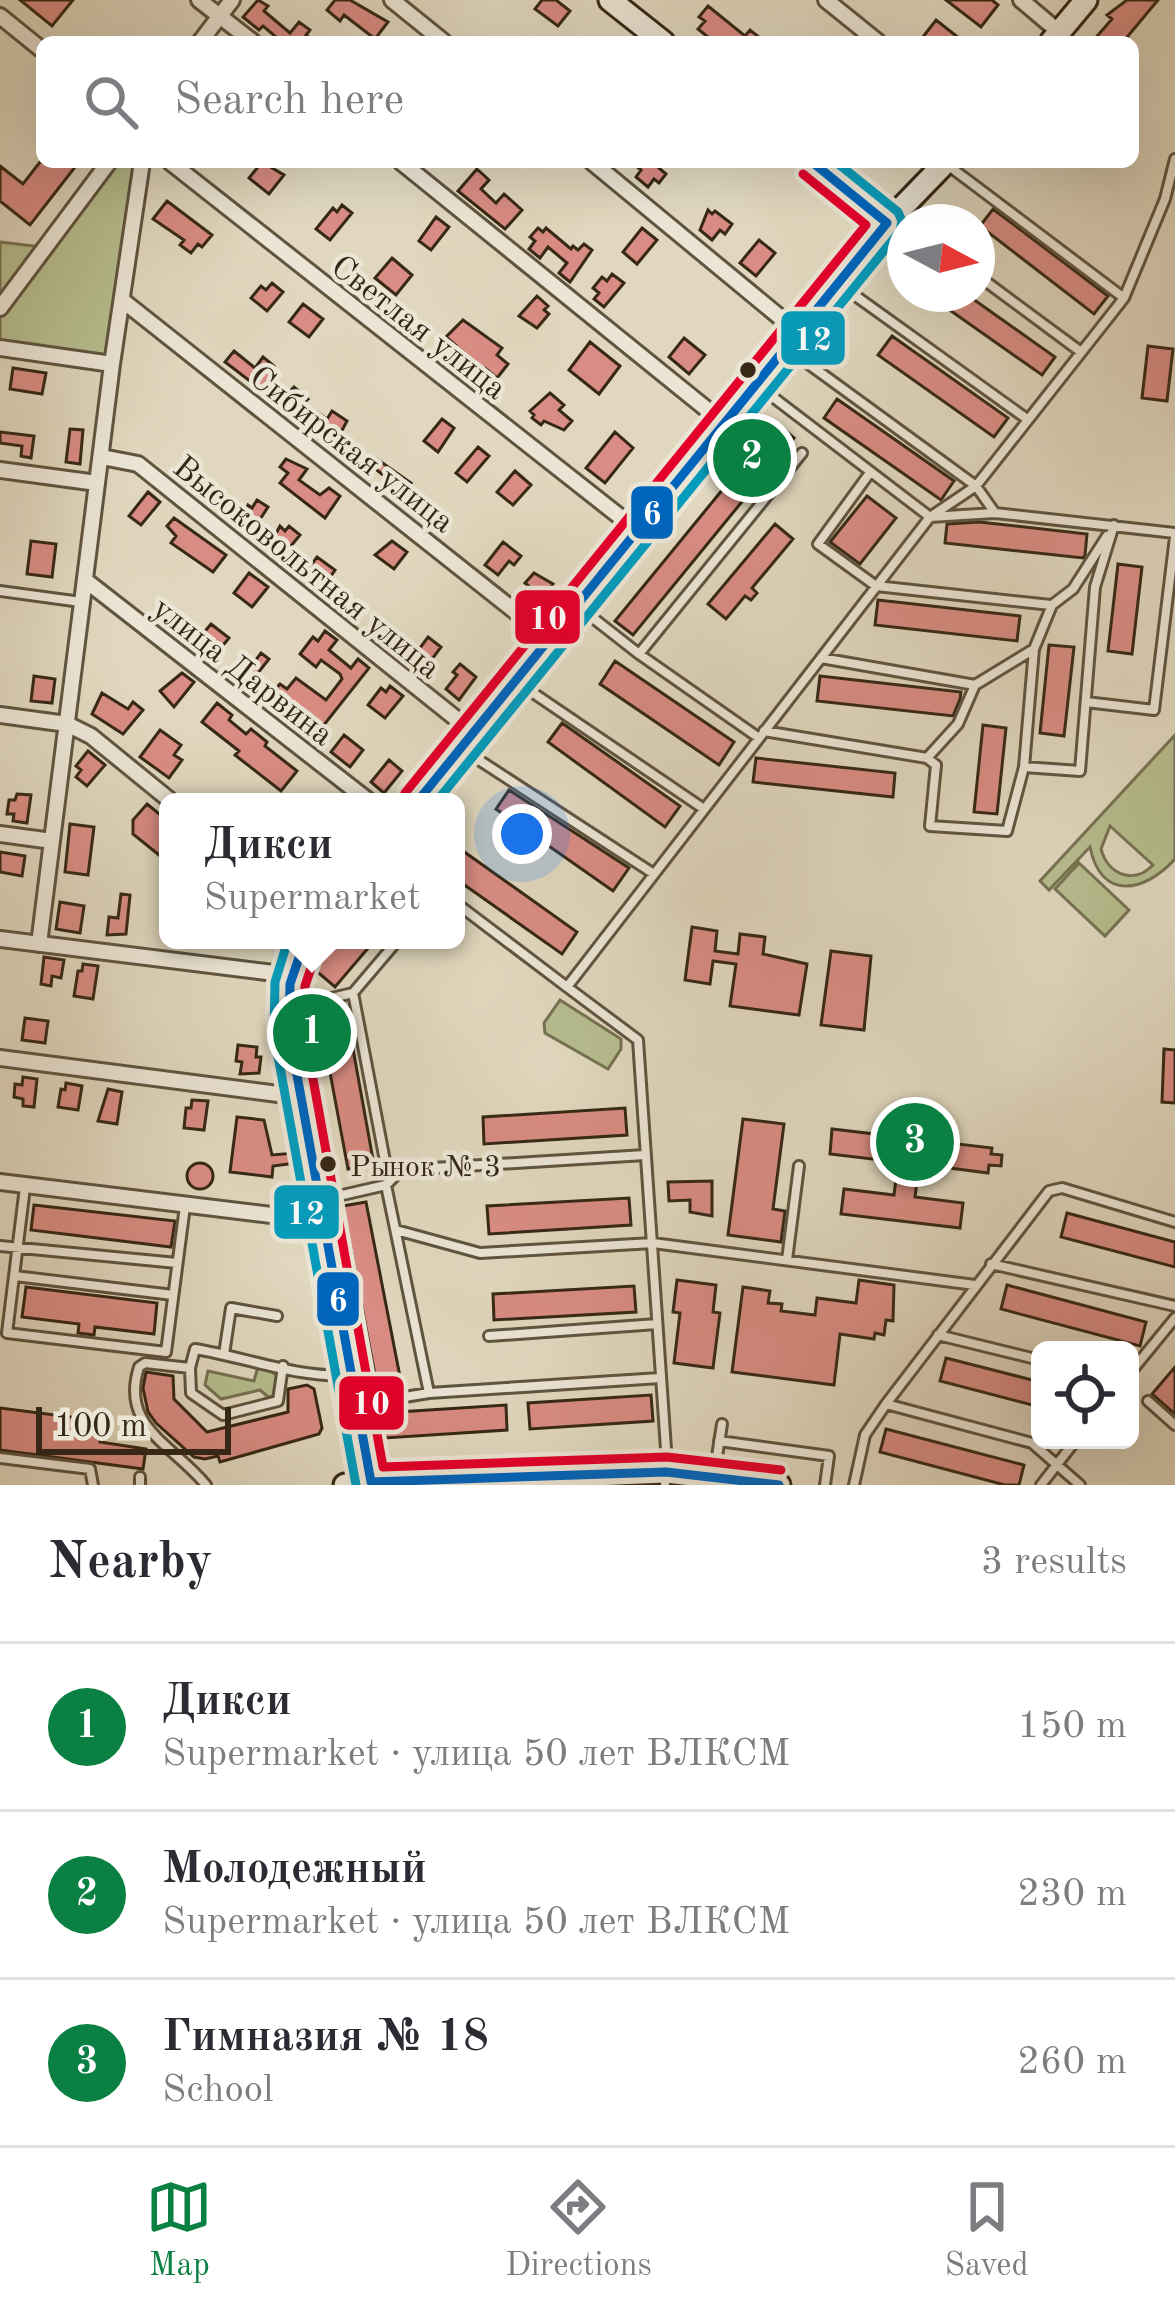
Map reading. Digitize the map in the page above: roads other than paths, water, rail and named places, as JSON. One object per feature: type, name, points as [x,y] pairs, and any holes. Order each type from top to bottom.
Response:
[{"type":"main road","points":[[610,0],[655,36]]},
{"type":"main road","points":[[1056,36],[1087,0]]},
{"type":"main road","points":[[820,168],[887,221]]},
{"type":"main road","points":[[914,204],[942,168]]},
{"type":"main road","points":[[424,793],[839,284],[887,237]]},
{"type":"main road","points":[[301,949],[290,975],[287,1009],[371,1481]]},
{"type":"main road","points":[[345,1485],[714,1476],[779,1485]]},
{"type":"street","points":[[199,0],[246,36]]},
{"type":"street","points":[[204,36],[232,0]]},
{"type":"street","points":[[392,0],[437,36]]},
{"type":"street","points":[[826,0],[871,36]]},
{"type":"street","points":[[1021,0],[1054,36]]},
{"type":"street","points":[[0,16],[36,45]]},
{"type":"street","points":[[0,308],[105,168]]},
{"type":"street","points":[[39,944],[141,168]]},
{"type":"street","name":"Светлая улица","points":[[178,168],[638,531]]},
{"type":"street","points":[[408,168],[725,424]]},
{"type":"street","points":[[599,168],[793,340]]},
{"type":"street","name":"Сибирская улица","points":[[122,300],[550,639]]},
{"type":"street","points":[[0,348],[112,364]]},
{"type":"street","name":"Высоковольтная улица","points":[[102,457],[137,464],[467,740]]},
{"type":"street","points":[[0,470],[97,483]]},
{"type":"street","name":"улица Дарвина","points":[[85,580],[358,793]]},
{"type":"street","points":[[0,715],[68,724],[91,736],[161,793]]},
{"type":"street","points":[[0,834],[52,841]]},
{"type":"street","points":[[0,939],[290,975]]},
{"type":"street","points":[[0,1058],[301,1097]]},
{"type":"street","points":[[0,1182],[304,1219],[321,1207]]},
{"type":"lane","points":[[567,987],[929,517],[976,487],[1124,298],[1165,199],[1175,159]]},
{"type":"lane","points":[[953,168],[1124,298]]},
{"type":"lane","points":[[839,284],[1027,419]]},
{"type":"lane","points":[[995,288],[1081,352]]},
{"type":"lane","points":[[793,340],[976,487],[995,513]]},
{"type":"lane","points":[[757,385],[929,517],[995,513],[1175,535],[1154,710],[1086,702]]},
{"type":"lane","points":[[639,654],[802,453]]},
{"type":"lane","points":[[869,474],[818,544],[876,586],[1052,605]]},
{"type":"lane","points":[[578,606],[639,654],[762,735],[927,758],[936,765],[930,826],[1007,830],[1024,766],[1034,649],[1052,605],[1073,590],[1114,525]]},
{"type":"lane","points":[[1024,766],[1080,771],[1095,587],[1114,525]]},
{"type":"lane","points":[[0,591],[82,603]]},
{"type":"lane","points":[[927,758],[958,724],[975,685],[1034,649]]},
{"type":"lane","points":[[821,658],[975,685]]},
{"type":"lane","points":[[516,681],[704,809]]},
{"type":"lane","points":[[467,740],[654,874]]},
{"type":"lane","points":[[465,910],[638,1040],[666,1478]]},
{"type":"lane","points":[[287,1009],[353,993],[390,949]]},
{"type":"lane","points":[[353,993],[429,1393]]},
{"type":"lane","points":[[321,1207],[388,1183],[401,1171],[645,1155]]},
{"type":"lane","points":[[787,1260],[800,1166]]},
{"type":"lane","points":[[25,1186],[7,1333],[166,1352],[185,1206]]},
{"type":"lane","points":[[854,1485],[866,1435],[886,1404],[1048,1191],[1062,1188],[1175,1222]]},
{"type":"lane","points":[[396,1230],[480,1253],[652,1243],[975,1285]]},
{"type":"lane","points":[[0,1246],[177,1263]]},
{"type":"lane","points":[[991,1264],[1175,1306]]},
{"type":"lane","points":[[15,1276],[173,1295]]},
{"type":"lane","points":[[224,1354],[231,1308],[277,1316]]},
{"type":"lane","points":[[1139,1362],[1175,1318]]},
{"type":"lane","points":[[489,1336],[657,1324]]},
{"type":"lane","points":[[938,1335],[1031,1358]]},
{"type":"lane","points":[[283,1366],[278,1401],[223,1415],[191,1393],[195,1349],[283,1366],[328,1377],[352,1375]]},
{"type":"lane","points":[[190,1368],[139,1367],[133,1399],[138,1418],[206,1485]]},
{"type":"lane","points":[[357,1405],[429,1393],[660,1378]]},
{"type":"lane","points":[[1148,1401],[1175,1425]]},
{"type":"lane","points":[[886,1404],[1032,1444],[1080,1485]]},
{"type":"lane","points":[[714,1476],[722,1424]]},
{"type":"lane","points":[[719,1442],[829,1456],[825,1485]]},
{"type":"lane","points":[[1041,1485],[1069,1449]]},
{"type":"lane","points":[[0,1458],[90,1469],[93,1485]]},
{"type":"place","name":"Молодежный","points":[[752,458]]},
{"type":"place","name":"Дикси","points":[[312,1033]]},
{"type":"place","name":"Гимназия № 18","points":[[915,1142]]},
{"type":"place","name":"Рынок № 3","points":[[328,1164]]}]
